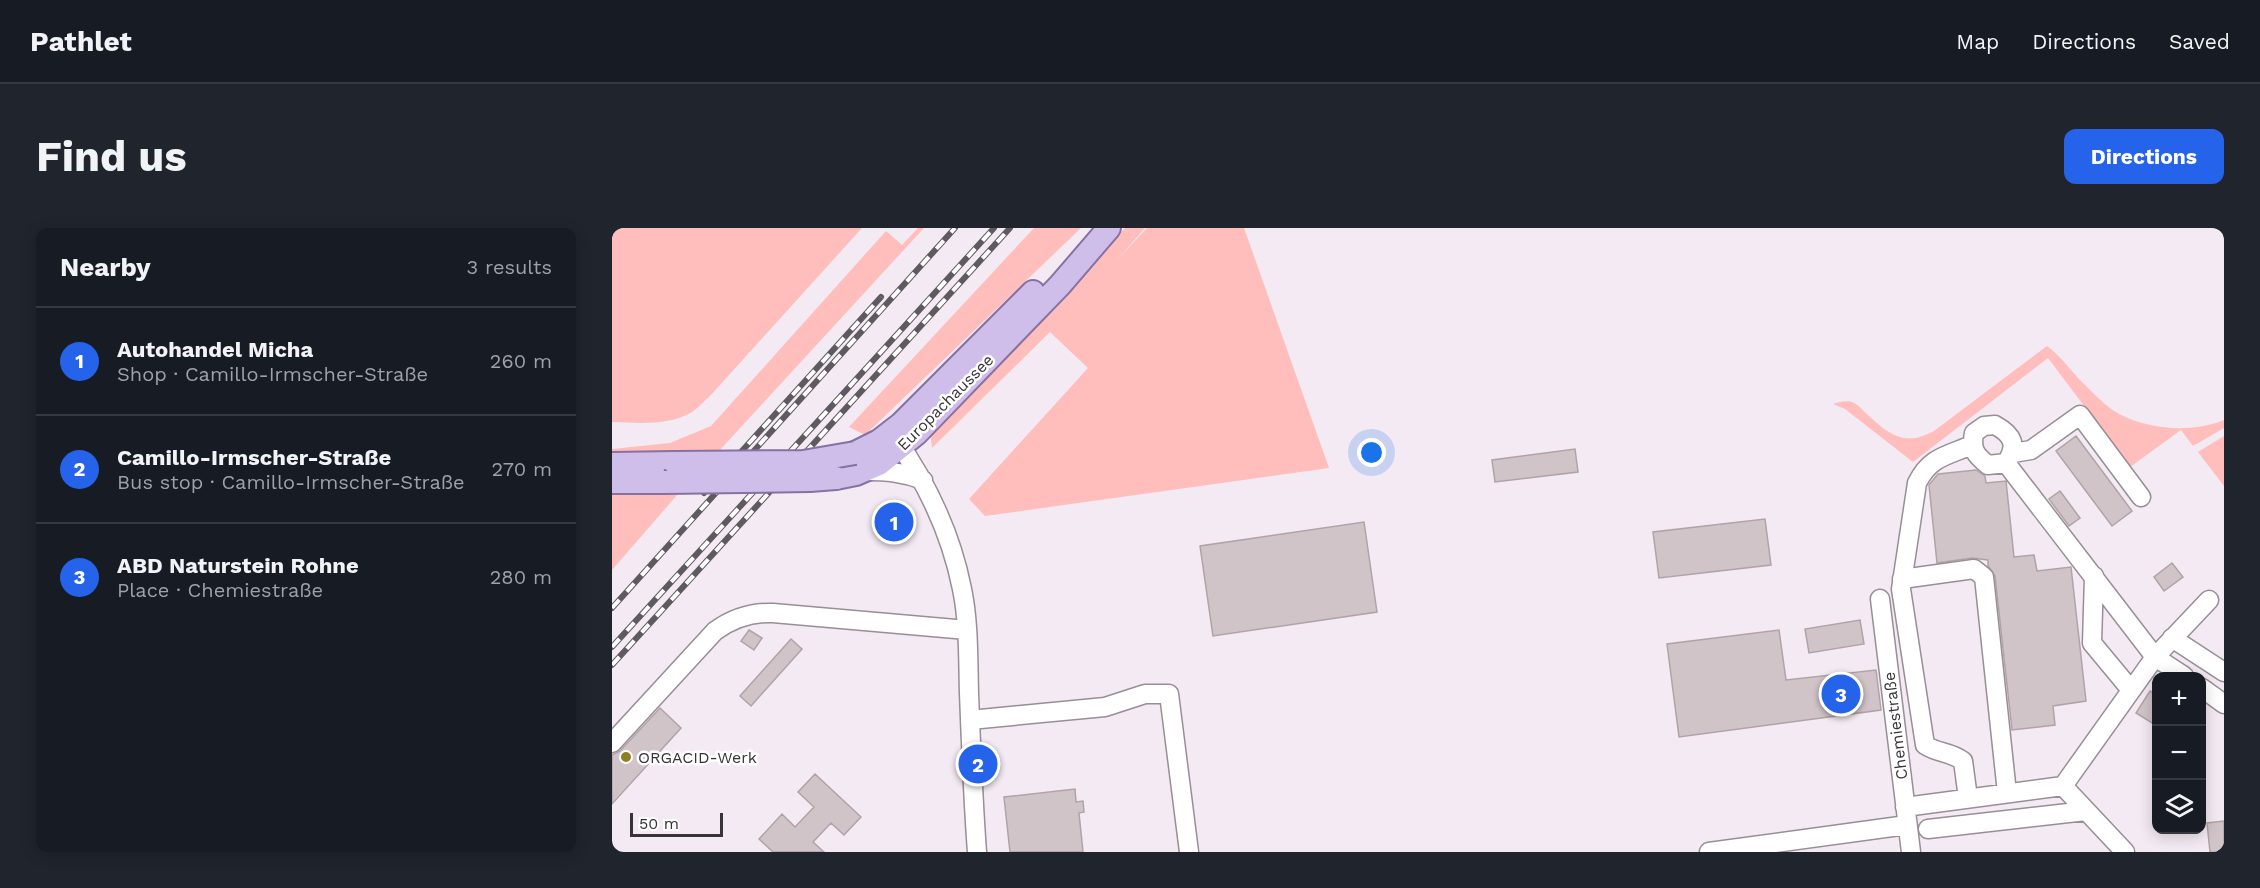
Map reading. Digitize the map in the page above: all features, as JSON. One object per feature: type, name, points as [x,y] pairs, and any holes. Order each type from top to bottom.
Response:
[{"type":"main road","name":"Europachaussee","points":[[612,464],[669,472],[836,478],[860,462],[873,445],[897,440],[1020,305],[1101,236]]},
{"type":"main road","name":"Europachaussee","points":[[612,482],[669,472],[803,462],[860,462]]},
{"type":"street","points":[[2141,497],[2080,415],[2031,450],[2010,458],[1988,465],[1977,456],[1972,446],[1974,433],[1983,426],[1995,425],[2006,431],[2013,443],[2010,458],[2094,576],[2156,657],[2178,672]]},
{"type":"street","points":[[897,440],[923,480],[948,536],[962,587],[967,630],[977,852]]},
{"type":"street","points":[[1968,798],[1963,761],[1951,753],[1935,751],[1925,745],[1901,589],[1917,483],[1924,468],[1934,461],[1972,446]]},
{"type":"street","points":[[860,462],[909,474],[923,480]]},
{"type":"street","points":[[1902,579],[1974,569],[1983,577],[2007,793]]},
{"type":"street","points":[[2094,576],[2092,643],[2131,690]]},
{"type":"street","name":"Chemiestraße","points":[[1880,599],[1911,852]]},
{"type":"street","points":[[1709,852],[1858,831],[1968,798],[2063,786],[2156,657],[2209,600]]},
{"type":"street","points":[[612,743],[715,631],[742,616],[773,613],[967,630]]},
{"type":"street","points":[[2172,638],[2224,672]]},
{"type":"street","points":[[2206,691],[2224,704]]},
{"type":"street","points":[[970,720],[1105,707],[1145,694],[1169,694],[1189,852]]},
{"type":"street","points":[[2063,786],[2125,852]]},
{"type":"street","points":[[1928,829],[2086,811]]},
{"type":"shaded area","points":[[612,228],[862,228],[696,409],[673,420],[643,423],[612,422]]},
{"type":"shaded area","points":[[918,228],[924,228],[718,452],[612,452],[612,449],[670,443],[711,426],[886,231],[902,245]]},
{"type":"shaded area","points":[[1034,228],[1081,228],[865,435],[849,427]]},
{"type":"shaded area","points":[[1125,228],[1145,228],[1116,261],[1147,228],[1244,228],[1329,468],[985,516],[969,499],[1088,368],[1050,332],[932,448],[930,431]]},
{"type":"shaded area","points":[[2047,346],[2096,396],[2121,415],[2146,424],[2172,428],[2199,427],[2224,420],[2224,428],[2193,446],[2181,430],[2130,467],[2048,358],[1913,462],[1845,409],[1833,404],[1850,401],[1883,428],[1898,436],[1914,438],[1924,436],[1934,431]]},
{"type":"shaded area","points":[[2224,436],[2224,486],[2198,452]]},
{"type":"shaded area","points":[[612,490],[677,492],[678,494],[612,570]]},
{"type":"building","points":[[2076,436],[2132,511],[2112,526],[2056,451]]},
{"type":"building","points":[[1575,449],[1578,472],[1495,482],[1492,460]]},
{"type":"building","points":[[1976,470],[1985,476],[1986,483],[2006,481],[2014,557],[2034,555],[2037,571],[2071,567],[2086,701],[2053,706],[2055,725],[2012,730],[1995,576],[1988,566],[1988,560],[1972,558],[1937,563],[1929,485],[1938,474]]},
{"type":"building","points":[[2060,491],[2080,518],[2069,526],[2049,499]]},
{"type":"building","points":[[895,502],[914,519],[893,542],[874,526]]},
{"type":"building","points":[[1765,519],[1771,565],[1659,578],[1653,532]]},
{"type":"building","points":[[1364,522],[1377,612],[1213,636],[1200,546]]},
{"type":"building","points":[[2172,563],[2183,577],[2164,591],[2154,577]]},
{"type":"building","points":[[1860,620],[1864,644],[1809,653],[1805,629]]},
{"type":"building","points":[[749,630],[762,638],[754,650],[741,641]]},
{"type":"building","points":[[1779,630],[1786,680],[1876,670],[1881,710],[1679,737],[1667,644]]},
{"type":"building","points":[[791,639],[802,649],[751,706],[740,696]]},
{"type":"building","points":[[2150,691],[2152,692],[2152,723],[2136,713]]},
{"type":"building","points":[[660,708],[681,728],[612,804],[612,755],[620,751]]},
{"type":"building","points":[[815,774],[861,817],[844,835],[831,823],[813,842],[824,852],[773,852],[759,839],[782,814],[795,827],[814,807],[798,792]]},
{"type":"building","points":[[1075,789],[1076,802],[1083,801],[1084,812],[1079,813],[1083,852],[1010,852],[1004,797]]},
{"type":"building","points":[[2224,821],[2224,852],[2210,852],[2207,823]]},
{"type":"railway","points":[[612,608],[955,228]]},
{"type":"railway","points":[[612,647],[994,228]]},
{"type":"railway","points":[[612,665],[1010,228]]},
{"type":"railway","points":[[704,493],[881,297]]},
{"type":"place","name":"Autohandel Micha","points":[[894,522]]},
{"type":"place","name":"ABD Naturstein Rohne","points":[[1841,694]]},
{"type":"place","name":"ORGACID-Werk","points":[[626,757]]},
{"type":"place","name":"Camillo-Irmscher-Straße","points":[[978,764]]}]
